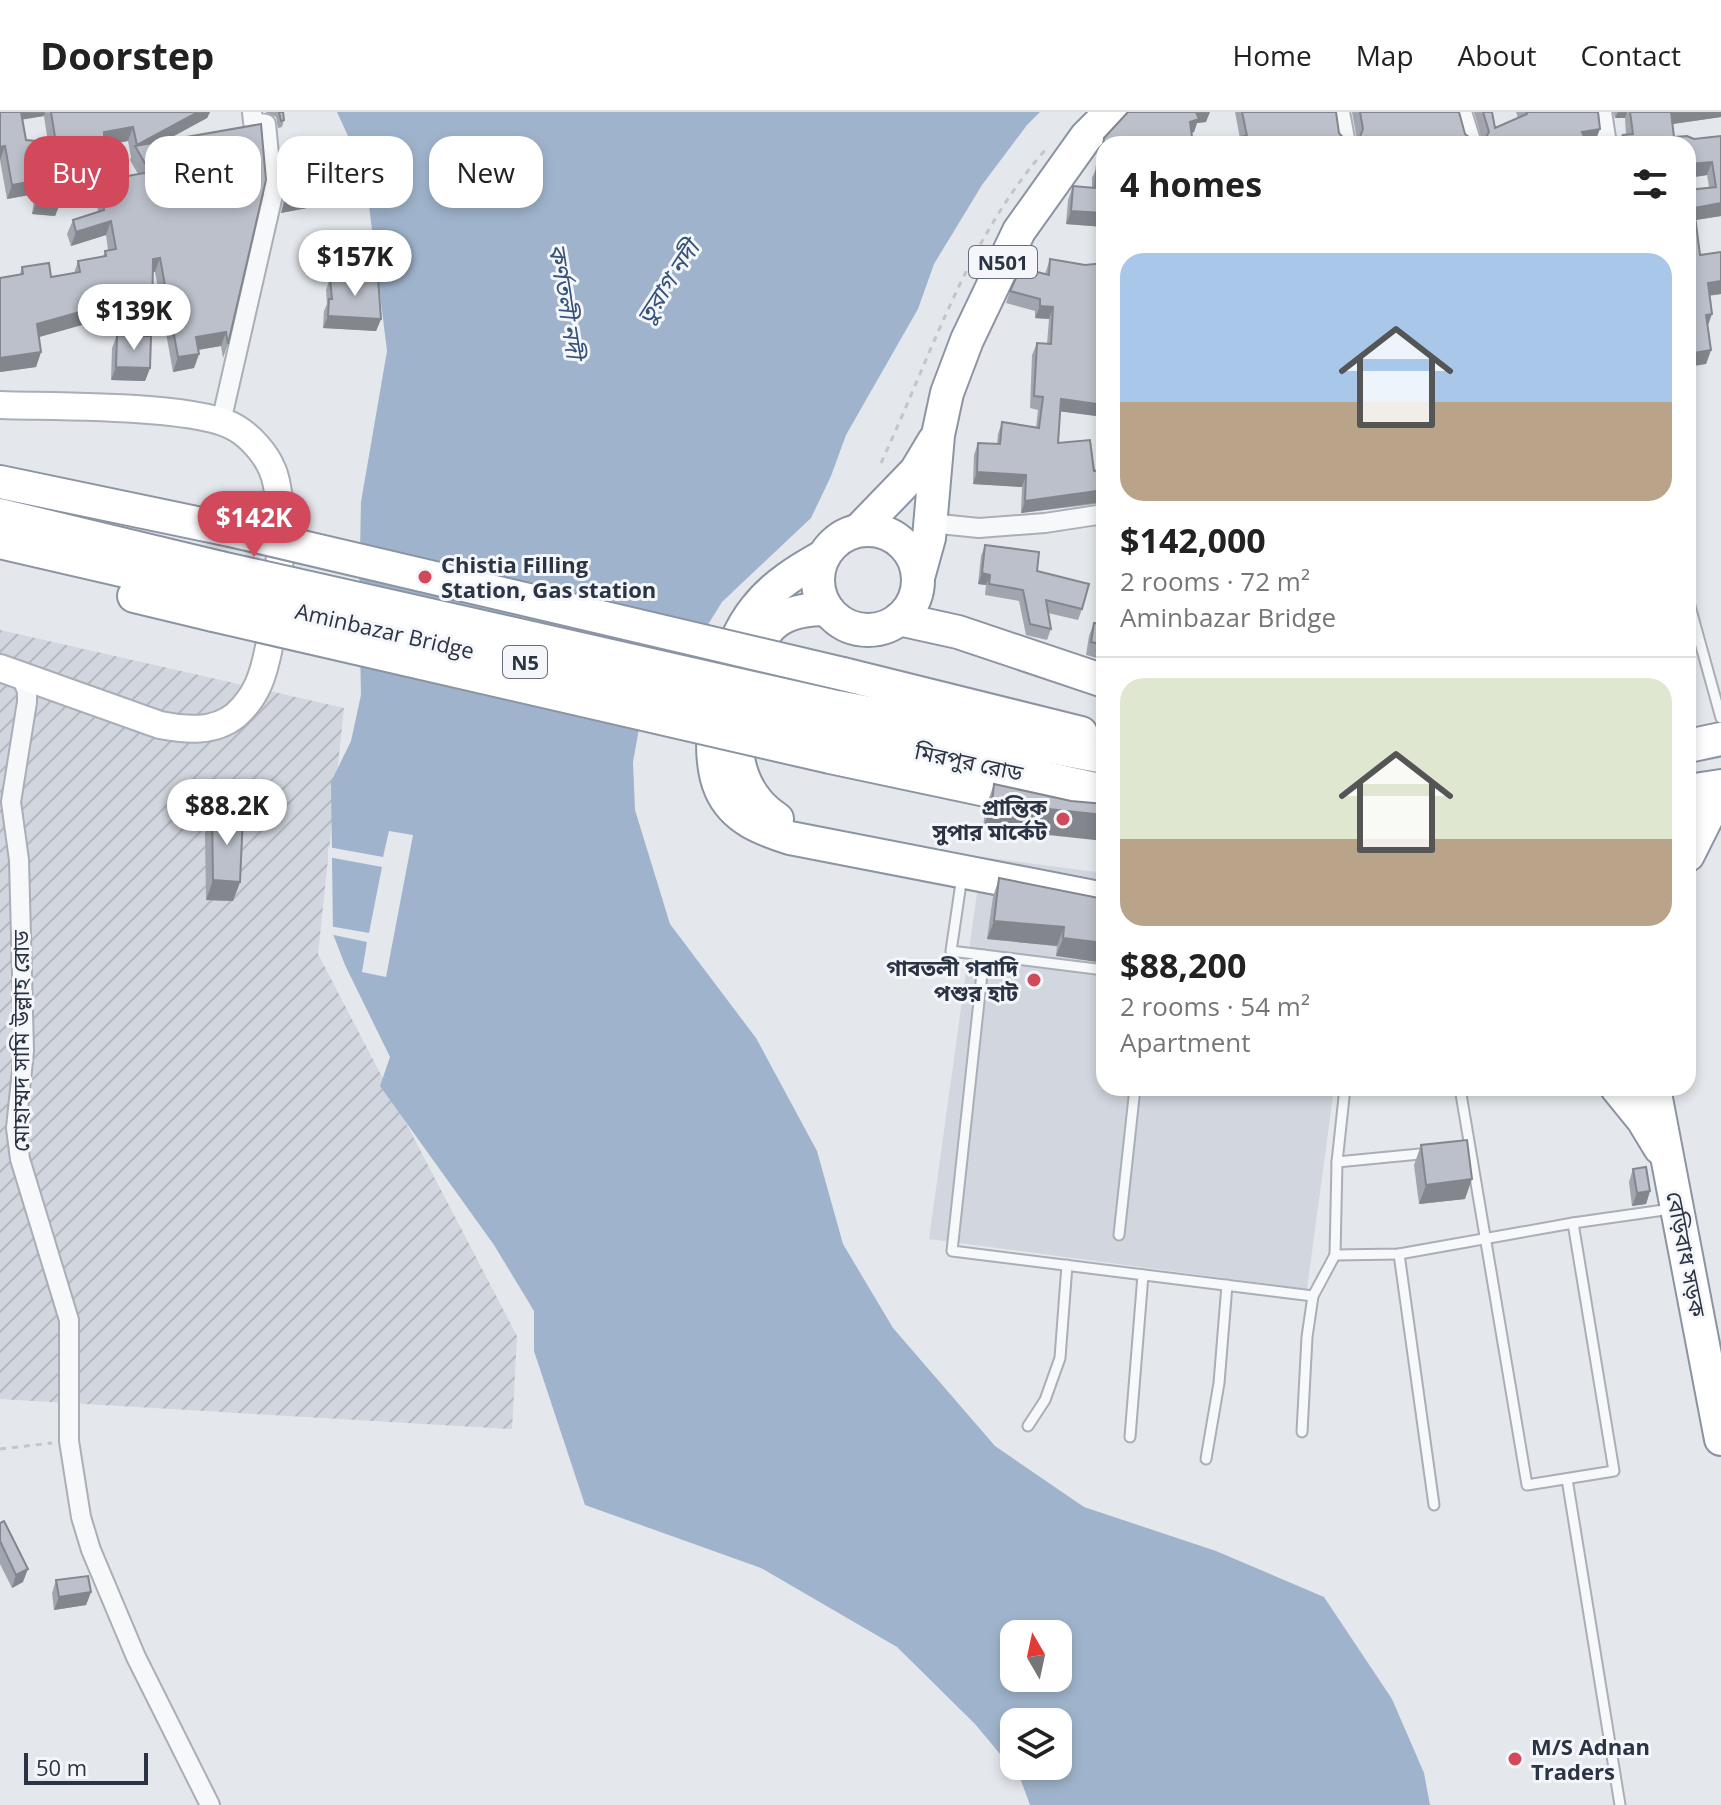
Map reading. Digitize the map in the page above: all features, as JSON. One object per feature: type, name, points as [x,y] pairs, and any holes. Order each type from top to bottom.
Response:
[{"type":"highway","name":"N501","points":[[899,619],[915,599],[929,538],[938,435],[947,393],[967,340],[1019,231],[1071,157],[1111,112]]},
{"type":"highway","name":"N501","points":[[824,556],[843,537],[859,530],[916,471],[938,435]]},
{"type":"highway","points":[[0,482],[230,530],[843,674],[1096,740]]},
{"type":"highway","name":"N5","points":[[0,515],[217,592]]},
{"type":"highway","points":[[859,530],[873,530],[899,539],[909,549],[929,603],[958,632]]},
{"type":"highway","name":"N5","points":[[0,542],[217,592]]},
{"type":"highway","points":[[824,556],[819,569],[821,596],[827,609],[845,624],[867,630],[878,629],[899,619],[958,632],[1025,656],[1096,676]]},
{"type":"highway","points":[[824,556],[770,592],[744,625],[724,679],[713,738],[721,791],[743,818],[763,830],[815,844],[1096,897]]},
{"type":"highway","points":[[0,565],[217,592]]},
{"type":"highway","name":"Aminbazar Bridge","points":[[217,592],[834,732]]},
{"type":"highway","points":[[827,609],[791,612],[775,623],[757,644],[747,675],[735,722],[735,746],[744,782],[764,810],[782,822],[1096,883]]},
{"type":"highway","points":[[834,732],[1066,807],[1096,810]]},
{"type":"highway","name":"N5","points":[[834,732],[1063,750],[1096,743]]},
{"type":"highway","name":"মিরপুর রোড","points":[[834,732],[1096,789]]},
{"type":"highway","points":[[1696,744],[1721,739]]},
{"type":"highway","points":[[1696,790],[1721,788]]},
{"type":"highway","points":[[1696,839],[1721,788]]},
{"type":"highway","name":"বেড়িবাধ সড়ক","points":[[1624,1096],[1671,1164]]},
{"type":"highway","name":"বেড়িবাধ সড়ক","points":[[1656,1096],[1721,1439]]},
{"type":"street","points":[[221,422],[273,195],[266,124],[253,122],[252,112]]},
{"type":"street","points":[[1340,112],[1344,136]]},
{"type":"street","points":[[1462,112],[1470,136]]},
{"type":"street","points":[[1602,112],[1606,136]]},
{"type":"street","points":[[0,405],[150,411],[221,422],[236,427],[263,454],[273,470],[279,493],[279,560],[273,623],[259,684],[235,716],[218,725],[182,729],[160,725],[10,671]]},
{"type":"street","points":[[930,523],[979,528],[1096,515]]},
{"type":"street","name":"মোহাম্মদ সামি উল্লাহ রোড","points":[[10,671],[27,691],[11,802],[19,860],[24,1051],[16,1128],[20,1159],[69,1320],[69,1441],[76,1492],[91,1550],[136,1657],[210,1805]]},
{"type":"lane","points":[[1696,628],[1721,718]]},
{"type":"lane","points":[[963,872],[951,951],[1096,969]]},
{"type":"lane","points":[[984,955],[952,1251],[1313,1296]]},
{"type":"lane","points":[[1119,1235],[1134,1096]]},
{"type":"lane","points":[[1302,1432],[1307,1337],[1313,1296],[1335,1255],[1337,1162],[1344,1096]]},
{"type":"lane","points":[[1461,1096],[1527,1485],[1614,1471],[1573,1223]]},
{"type":"lane","points":[[1454,1151],[1469,1150]]},
{"type":"lane","points":[[1337,1162],[1440,1152]]},
{"type":"lane","points":[[1335,1255],[1399,1254],[1679,1208]]},
{"type":"lane","points":[[1399,1254],[1434,1505]]},
{"type":"lane","points":[[1028,1426],[1045,1400],[1060,1358],[1067,1265]]},
{"type":"lane","points":[[1130,1437],[1143,1275]]},
{"type":"lane","points":[[1206,1459],[1219,1383],[1227,1285]]},
{"type":"lane","points":[[1567,1479],[1620,1805]]},
{"type":"path","points":[[0,1449],[69,1441]]},
{"type":"shaded area","points":[[0,630],[344,708],[318,954],[517,1336],[512,1429],[0,1399]]},
{"type":"shaded area","name":"গাবতলী গবাদি পশুর হাট","points":[[982,857],[1096,872],[1096,1096],[1333,1096],[1307,1289],[929,1239]]},
{"type":"water","points":[[337,112],[1040,112],[982,185],[934,264],[918,309],[846,435],[811,518],[722,602],[681,668],[644,701],[633,762],[635,810],[670,924],[756,1038],[817,1151],[843,1244],[893,1328],[995,1446],[1084,1507],[1216,1551],[1324,1597],[1392,1699],[1424,1773],[1430,1805],[1030,1805],[1021,1780],[1072,1780],[1072,1708],[1000,1708],[1000,1754],[975,1724],[897,1647],[761,1568],[585,1505],[534,1351],[534,1311],[494,1245],[380,1086],[390,1057],[333,934],[331,782],[351,741],[361,695],[361,502],[387,351],[369,208],[413,208],[413,136],[348,136]]},
{"type":"pier","points":[[389,831],[413,835],[386,977],[362,972],[367,942],[329,934],[329,926],[369,933],[382,867],[328,857],[328,847],[383,857]]},
{"type":"building","points":[[0,112],[21,112],[25,136],[24,183],[12,185],[5,146],[0,147]]},
{"type":"building","points":[[51,112],[198,112],[154,136],[145,136],[145,141],[137,145],[133,127],[104,132],[104,136],[55,136]]},
{"type":"building","points":[[1128,112],[1196,112],[1199,119],[1190,122],[1192,136],[1106,136]]},
{"type":"building","points":[[1242,112],[1336,112],[1342,136],[1247,136]]},
{"type":"building","points":[[1360,112],[1459,112],[1468,136],[1360,136],[1363,129]]},
{"type":"building","points":[[1483,112],[1492,112],[1495,128],[1526,112],[1598,112],[1600,129],[1582,132],[1584,136],[1487,136],[1489,132]]},
{"type":"building","points":[[1630,112],[1671,112],[1674,136],[1622,136],[1633,134]]},
{"type":"building","points":[[261,124],[266,180],[261,202],[261,136],[192,136]]},
{"type":"building","points":[[1721,136],[1721,203],[1696,208],[1696,189],[1716,187],[1712,162],[1696,163],[1696,139]]},
{"type":"building","points":[[145,144],[145,163],[135,146]]},
{"type":"building","points":[[145,173],[145,208],[260,208],[228,344],[226,332],[196,337],[199,354],[178,357],[160,258],[153,259],[152,324],[145,324],[140,295],[37,324],[41,352],[0,358],[0,278],[23,274],[22,267],[49,263],[51,277],[80,272],[78,261],[106,256],[105,251],[116,249],[111,221],[76,232],[73,220],[104,210],[129,208],[129,176]]},
{"type":"building","points":[[1096,176],[1096,213],[1071,211],[1073,186],[1095,188]]},
{"type":"building","points":[[1696,224],[1700,255],[1721,252],[1721,281],[1708,283],[1712,314],[1706,315],[1711,350],[1696,353]]},
{"type":"building","points":[[1050,259],[1096,264],[1096,404],[1061,399],[1058,443],[1090,440],[1096,491],[1025,501],[1026,475],[977,472],[978,443],[1000,444],[1002,422],[1039,428],[1043,397],[1034,396],[1037,343],[1051,344],[1053,307],[1040,306],[1040,299],[1010,291],[1021,268],[1049,275]]},
{"type":"building","points":[[330,278],[378,278],[381,319],[328,316],[329,299],[332,299]]},
{"type":"building","points":[[117,335],[151,336],[150,368],[116,367]]},
{"type":"building","points":[[985,545],[1039,552],[1037,571],[1089,584],[1082,609],[1046,600],[1051,629],[1030,624],[1023,590],[989,584],[990,575],[982,573]]},
{"type":"building","points":[[1094,623],[1096,623],[1096,643],[1091,642]]},
{"type":"building","points":[[994,784],[1071,801],[1096,803],[1096,814],[992,803]]},
{"type":"building","points":[[212,813],[243,816],[240,882],[213,880]]},
{"type":"building","points":[[999,878],[1096,897],[1096,942],[1063,938],[1064,927],[994,921]]},
{"type":"building","points":[[1467,1140],[1472,1179],[1426,1185],[1421,1145]]},
{"type":"building","points":[[1646,1167],[1650,1191],[1637,1193],[1633,1169]]},
{"type":"building","points":[[4,1521],[28,1569],[16,1575],[0,1541],[0,1523]]},
{"type":"building","points":[[88,1576],[91,1592],[59,1597],[56,1580]]},
{"type":"place","name":"Chistia Filling Station, Gas station","points":[[425,577]]},
{"type":"place","name":"প্রান্তিক সুপার মার্কেট","points":[[1063,819]]},
{"type":"place","name":"গাবতলী গবাদি পশুর হাট","points":[[1034,980]]},
{"type":"place","name":"M/S Adnan Traders","points":[[1515,1759]]},
{"type":"water label","name":"তুরাগ নদী","points":[[667,282]]},
{"type":"water label","name":"কর্ণতলী নদী","points":[[567,301]]}]
